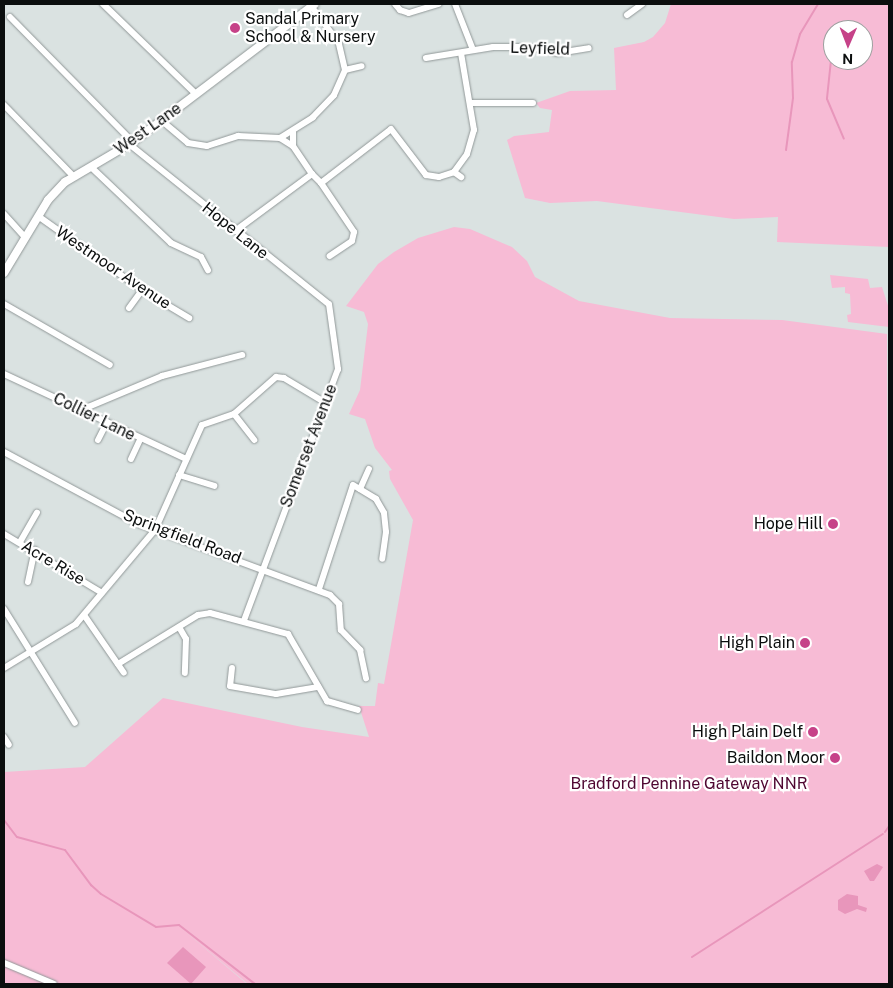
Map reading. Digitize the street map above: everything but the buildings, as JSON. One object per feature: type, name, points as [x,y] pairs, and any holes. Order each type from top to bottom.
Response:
[{"type":"street","points":[[103,4],[196,94]]},
{"type":"street","points":[[395,4],[400,10],[409,13],[439,4]]},
{"type":"street","points":[[455,4],[473,50]]},
{"type":"street","points":[[627,15],[642,4]]},
{"type":"street","points":[[162,121],[183,141],[200,146],[238,136],[280,138],[293,132],[329,102],[340,86],[345,70],[339,43],[313,5]]},
{"type":"street","name":"West Lane","points":[[4,273],[48,200],[74,177],[131,143],[162,121],[313,5]]},
{"type":"street","name":"Hope Lane","points":[[10,17],[131,143],[235,231],[329,304],[331,322]]},
{"type":"street","name":"Leyfield","points":[[426,58],[473,50],[531,47],[558,53],[589,48]]},
{"type":"street","points":[[322,183],[391,129],[426,174],[439,177],[454,172],[472,141],[471,103],[461,52]]},
{"type":"street","points":[[345,70],[362,66]]},
{"type":"street","points":[[471,103],[533,103]]},
{"type":"street","points":[[4,105],[74,177]]},
{"type":"street","points":[[293,132],[293,146]]},
{"type":"street","points":[[280,138],[293,146],[312,174],[322,183],[354,232],[352,242],[330,256]]},
{"type":"street","points":[[91,167],[171,243],[201,257],[208,270]]},
{"type":"street","points":[[454,172],[461,176]]},
{"type":"street","points":[[235,231],[312,174]]},
{"type":"street","points":[[4,214],[26,237]]},
{"type":"street","name":"Westmoor Avenue","points":[[38,216],[142,290],[189,318]]},
{"type":"street","points":[[129,308],[142,290]]},
{"type":"street","points":[[4,304],[110,365]]},
{"type":"street","name":"Somerset Avenue","points":[[244,620],[261,567],[326,403],[339,365],[331,322]]},
{"type":"street","points":[[81,410],[162,376],[242,355]]},
{"type":"street","name":"Collier Lane","points":[[4,374],[107,422],[140,440],[186,459]]},
{"type":"street","points":[[4,668],[76,624],[155,530],[202,425],[234,414],[272,380],[280,377],[326,403]]},
{"type":"street","points":[[234,414],[254,440]]},
{"type":"street","points":[[98,440],[107,422]]},
{"type":"street","points":[[131,459],[140,440]]},
{"type":"street","name":"Springfield Road","points":[[4,452],[155,530],[318,589],[337,601],[339,627],[360,650],[366,678]]},
{"type":"street","points":[[360,488],[369,469]]},
{"type":"street","points":[[179,475],[214,486]]},
{"type":"street","points":[[318,589],[353,485],[376,499],[384,513],[386,532],[382,558]]},
{"type":"street","points":[[20,542],[37,513]]},
{"type":"street","name":"Acre Rise","points":[[4,534],[35,550],[102,593]]},
{"type":"street","points":[[28,582],[35,550]]},
{"type":"street","points":[[4,609],[75,723]]},
{"type":"street","points":[[118,664],[206,612],[244,620],[288,634],[327,701],[358,710]]},
{"type":"street","points":[[84,615],[124,673]]},
{"type":"street","points":[[179,627],[186,639],[185,674]]},
{"type":"street","points":[[232,668],[230,686],[276,694],[318,688]]},
{"type":"street","points":[[4,737],[8,745]]},
{"type":"street","points":[[4,963],[54,984]]},
{"type":"green space","points":[[671,4],[889,4],[889,247],[777,242],[778,217],[734,219],[597,201],[550,203],[525,198],[507,140],[514,136],[549,132],[552,110],[540,108],[536,103],[570,91],[616,90],[614,48],[644,42],[653,37],[665,23]]},
{"type":"green space","name":"Baildon Moor","points":[[454,227],[470,229],[512,247],[527,261],[535,277],[579,301],[670,318],[782,320],[887,334],[889,984],[248,984],[182,929],[247,984],[4,984],[4,772],[85,767],[163,698],[302,727],[369,737],[359,706],[375,706],[378,683],[384,684],[413,520],[390,479],[389,471],[392,470],[375,448],[365,419],[349,414],[360,390],[368,324],[364,312],[346,306],[378,264],[394,252],[418,238]]},
{"type":"green space","points":[[830,275],[868,279],[870,288],[882,287],[889,309],[889,327],[848,322],[847,315],[851,314],[850,294],[845,293],[845,287],[832,288]]},
{"type":"shaded area","points":[[877,864],[883,867],[874,881],[870,881],[864,871]]},
{"type":"shaded area","points":[[847,894],[858,896],[858,905],[867,908],[866,912],[857,909],[845,914],[838,910],[838,900]]},
{"type":"shaded area","points":[[183,947],[206,967],[191,984],[167,963]]},
{"type":"waterway","points":[[786,150],[793,98],[792,62],[800,34],[818,4]]},
{"type":"waterway","points":[[830,70],[827,99],[844,139]]},
{"type":"waterway","points":[[4,820],[17,837],[65,850],[91,885],[101,894],[156,927],[179,925],[255,984]]},
{"type":"waterway","points":[[885,832],[889,826]]},
{"type":"waterway","points":[[692,957],[883,834]]},
{"type":"place","name":"Sandal Primary School & Nursery","points":[[235,28]]},
{"type":"place","name":"Hope Hill","points":[[833,524]]},
{"type":"place","name":"High Plain","points":[[805,643]]},
{"type":"place","name":"High Plain Delf","points":[[813,732]]},
{"type":"place","name":"Baildon Moor","points":[[835,758]]},
{"type":"park label","name":"Bradford Pennine Gateway NNR","points":[[689,784]]}]
